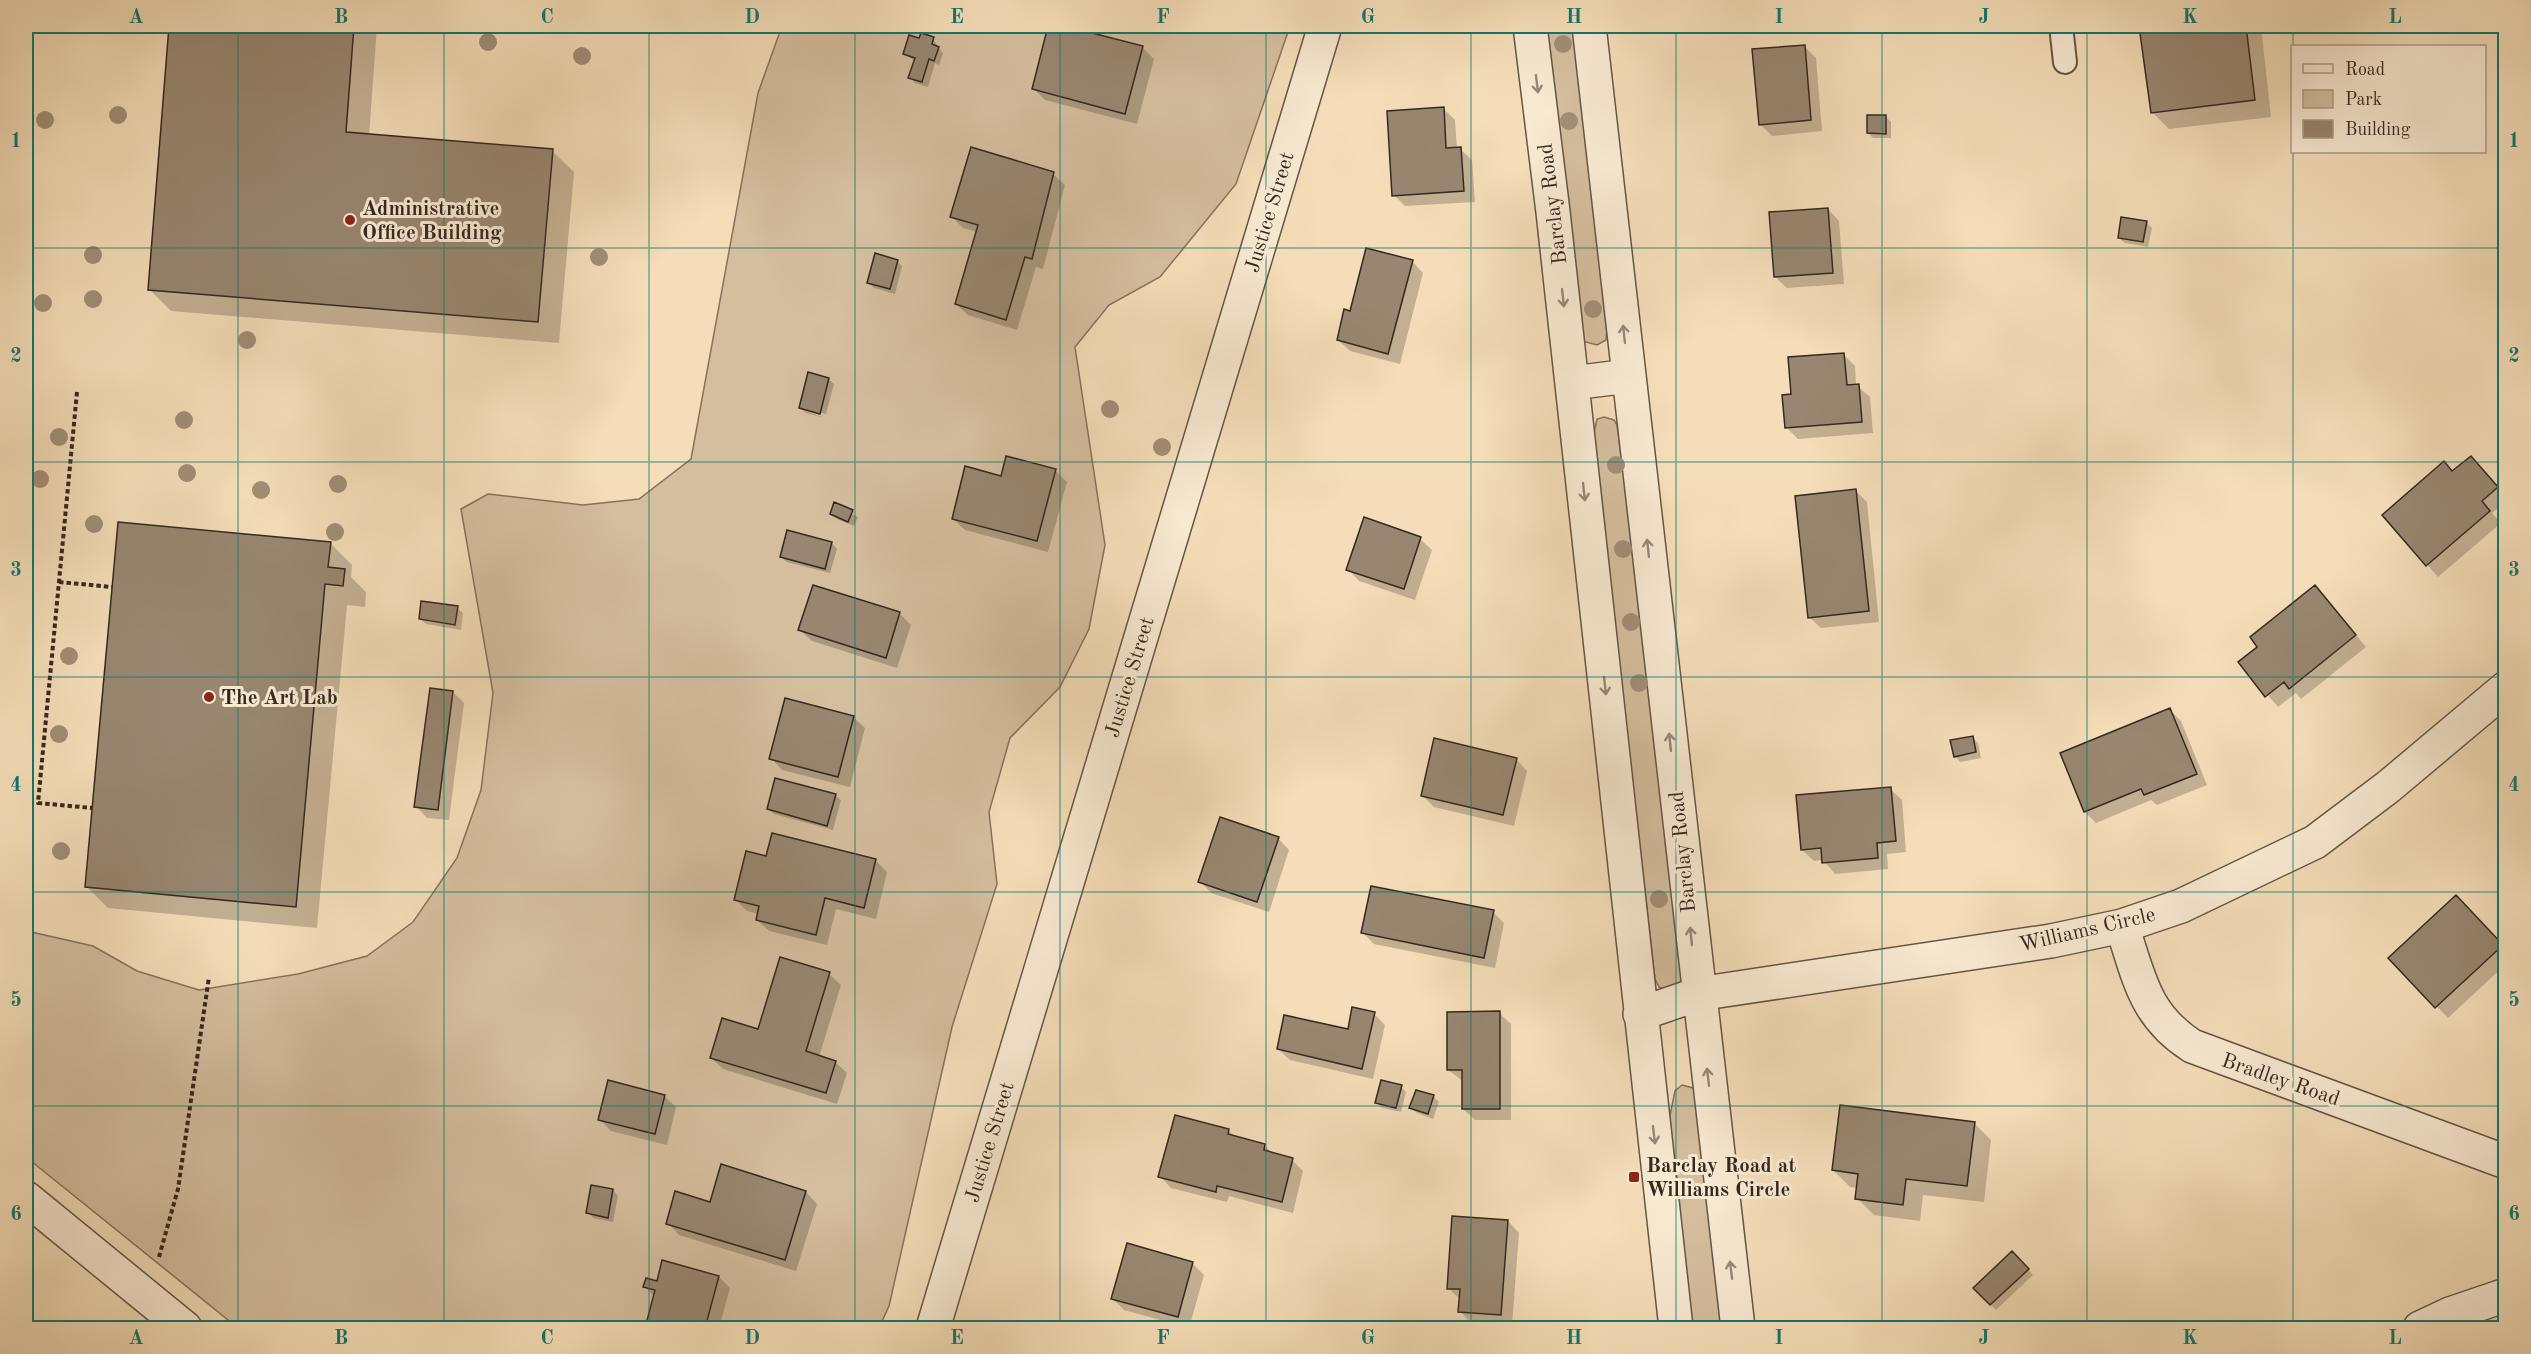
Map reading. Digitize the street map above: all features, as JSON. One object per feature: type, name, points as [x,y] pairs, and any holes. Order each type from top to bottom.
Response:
[{"type":"street","name":"Justice Street","points":[[933,1329],[1325,26]]},
{"type":"street","name":"Barclay Road","points":[[1530,26],[1572,382],[1676,1329]]},
{"type":"street","name":"Barclay Road","points":[[1589,26],[1738,1329]]},
{"type":"street","points":[[1572,382],[1629,376]]},
{"type":"street","name":"Williams Circle","points":[[1640,1014],[1698,994],[2052,941],[2122,926],[2192,901],[2314,842],[2388,787],[2505,688]]},
{"type":"street","name":"Bradley Road","points":[[2122,926],[2150,1006],[2160,1021],[2192,1046],[2505,1162]]},
{"type":"street","points":[[26,1198],[185,1329]]},
{"type":"street","points":[[2420,1329],[2450,1314],[2505,1295]]},
{"type":"lane","points":[[2061,26],[2065,62]]},
{"type":"path","points":[[76,392],[38,803],[92,808]]},
{"type":"path","points":[[59,582],[112,586]]},
{"type":"path","points":[[156,1267],[178,1189],[209,977]]},
{"type":"green space","points":[[782,26],[1290,26],[1236,184],[1160,277],[1109,305],[1075,347],[1105,545],[1089,629],[1060,687],[1010,738],[989,812],[997,884],[952,1027],[889,1306],[879,1328],[238,1328],[26,1157],[26,948],[31,932],[93,946],[137,971],[199,990],[298,974],[367,956],[413,922],[457,858],[481,790],[493,693],[461,509],[488,494],[583,505],[639,499],[691,459],[758,93]]},
{"type":"green space","points":[[1543,26],[1574,26],[1607,326],[1606,340],[1597,345],[1582,341]]},
{"type":"green space","points":[[1604,417],[1614,420],[1617,425],[1685,950],[1684,983],[1673,993],[1659,987],[1655,979],[1593,437],[1597,419]]},
{"type":"green space","points":[[1682,1085],[1693,1088],[1699,1097],[1726,1328],[1692,1328],[1669,1120],[1675,1091]]},
{"type":"building","name":"Administrative Office Building","points":[[169,26],[354,26],[346,132],[553,149],[538,322],[148,290]]},
{"type":"building","points":[[1048,26],[1065,26],[1143,46],[1125,114],[1032,89]]},
{"type":"building","points":[[2139,26],[2246,26],[2255,100],[2151,113]]},
{"type":"building","points":[[921,33],[934,37],[932,44],[939,47],[934,61],[929,59],[922,82],[908,78],[915,58],[903,54],[909,35],[919,38]]},
{"type":"building","points":[[1805,45],[1811,120],[1759,125],[1752,49]]},
{"type":"building","points":[[1444,107],[1446,148],[1461,147],[1464,191],[1392,196],[1387,111]]},
{"type":"building","points":[[1867,115],[1886,115],[1886,134],[1867,133]]},
{"type":"building","points":[[971,147],[1054,172],[1032,259],[1025,257],[1006,320],[955,304],[978,225],[950,217]]},
{"type":"building","points":[[1828,208],[1833,273],[1774,277],[1769,212]]},
{"type":"building","points":[[2121,217],[2147,221],[2143,242],[2118,238]]},
{"type":"building","points":[[1366,248],[1413,260],[1388,354],[1337,340],[1344,309],[1350,311]]},
{"type":"building","points":[[875,253],[898,260],[890,289],[867,283]]},
{"type":"building","points":[[1844,353],[1847,385],[1859,384],[1862,422],[1785,428],[1782,395],[1791,394],[1788,357]]},
{"type":"building","points":[[808,372],[829,378],[820,414],[799,408]]},
{"type":"building","points":[[1006,456],[1056,469],[1037,541],[952,519],[965,466],[1001,476]]},
{"type":"building","points":[[2471,456],[2498,487],[2482,501],[2490,511],[2426,566],[2382,515],[2444,461],[2452,471]]},
{"type":"building","points":[[1856,489],[1869,611],[1808,618],[1795,496]]},
{"type":"building","points":[[834,502],[853,510],[848,522],[830,514]]},
{"type":"building","points":[[1364,517],[1421,537],[1404,589],[1346,570]]},
{"type":"building","name":"The Art Lab","points":[[118,522],[331,542],[328,567],[345,569],[343,586],[325,584],[296,907],[85,887]]},
{"type":"building","points":[[787,530],[832,542],[825,569],[780,557]]},
{"type":"building","points":[[813,585],[900,612],[886,658],[798,630]]},
{"type":"building","points":[[2315,585],[2356,635],[2289,689],[2284,682],[2265,697],[2238,662],[2257,647],[2250,637]]},
{"type":"building","points":[[421,601],[458,606],[455,625],[419,619]]},
{"type":"building","points":[[430,688],[453,691],[438,810],[414,807]]},
{"type":"building","points":[[785,698],[854,716],[838,777],[769,759]]},
{"type":"building","points":[[2170,708],[2197,774],[2144,795],[2141,789],[2084,812],[2060,753]]},
{"type":"building","points":[[1973,736],[1976,752],[1954,757],[1950,740]]},
{"type":"building","points":[[1434,738],[1517,758],[1503,815],[1421,796]]},
{"type":"building","points":[[775,778],[836,794],[827,826],[767,809]]},
{"type":"building","points":[[1891,787],[1896,841],[1877,843],[1878,858],[1822,863],[1821,848],[1801,850],[1796,795]]},
{"type":"building","points":[[1220,817],[1279,837],[1257,902],[1198,882]]},
{"type":"building","points":[[772,833],[876,859],[864,908],[825,898],[816,935],[756,920],[759,906],[734,900],[746,851],[766,856]]},
{"type":"building","points":[[1371,886],[1494,910],[1484,958],[1361,933]]},
{"type":"building","points":[[2456,895],[2503,945],[2435,1008],[2388,958]]},
{"type":"building","points":[[780,957],[830,972],[806,1051],[836,1061],[826,1093],[710,1058],[722,1018],[758,1029]]},
{"type":"building","points":[[1352,1007],[1375,1012],[1362,1069],[1277,1049],[1284,1015],[1348,1029]]},
{"type":"building","points":[[1500,1011],[1500,1109],[1462,1109],[1462,1070],[1447,1070],[1447,1012]]},
{"type":"building","points":[[608,1080],[665,1095],[655,1134],[598,1120]]},
{"type":"building","points":[[1381,1080],[1402,1085],[1396,1108],[1375,1103]]},
{"type":"building","points":[[1416,1090],[1434,1095],[1428,1114],[1409,1108]]},
{"type":"building","points":[[1840,1105],[1975,1122],[1967,1186],[1906,1179],[1903,1205],[1855,1199],[1858,1174],[1832,1170]]},
{"type":"building","points":[[1175,1115],[1229,1129],[1228,1134],[1265,1144],[1264,1150],[1293,1158],[1282,1202],[1217,1186],[1216,1192],[1158,1177]]},
{"type":"building","points":[[721,1164],[806,1191],[785,1260],[666,1224],[675,1191],[710,1202]]},
{"type":"building","points":[[591,1185],[613,1189],[608,1218],[586,1213]]},
{"type":"building","points":[[1452,1216],[1508,1220],[1501,1315],[1458,1312],[1460,1289],[1447,1289]]},
{"type":"building","points":[[1127,1243],[1193,1262],[1178,1317],[1111,1299]]},
{"type":"building","points":[[2012,1251],[2029,1269],[1990,1305],[1973,1288]]},
{"type":"building","points":[[662,1260],[719,1276],[705,1328],[645,1328],[655,1290],[643,1287],[646,1278],[657,1281]]},
{"type":"place","name":"Administrative Office Building","points":[[350,220]]},
{"type":"place","name":"The Art Lab","points":[[209,697]]},
{"type":"place","name":"Barclay Road at Williams Circle","points":[[1634,1177]]}]
